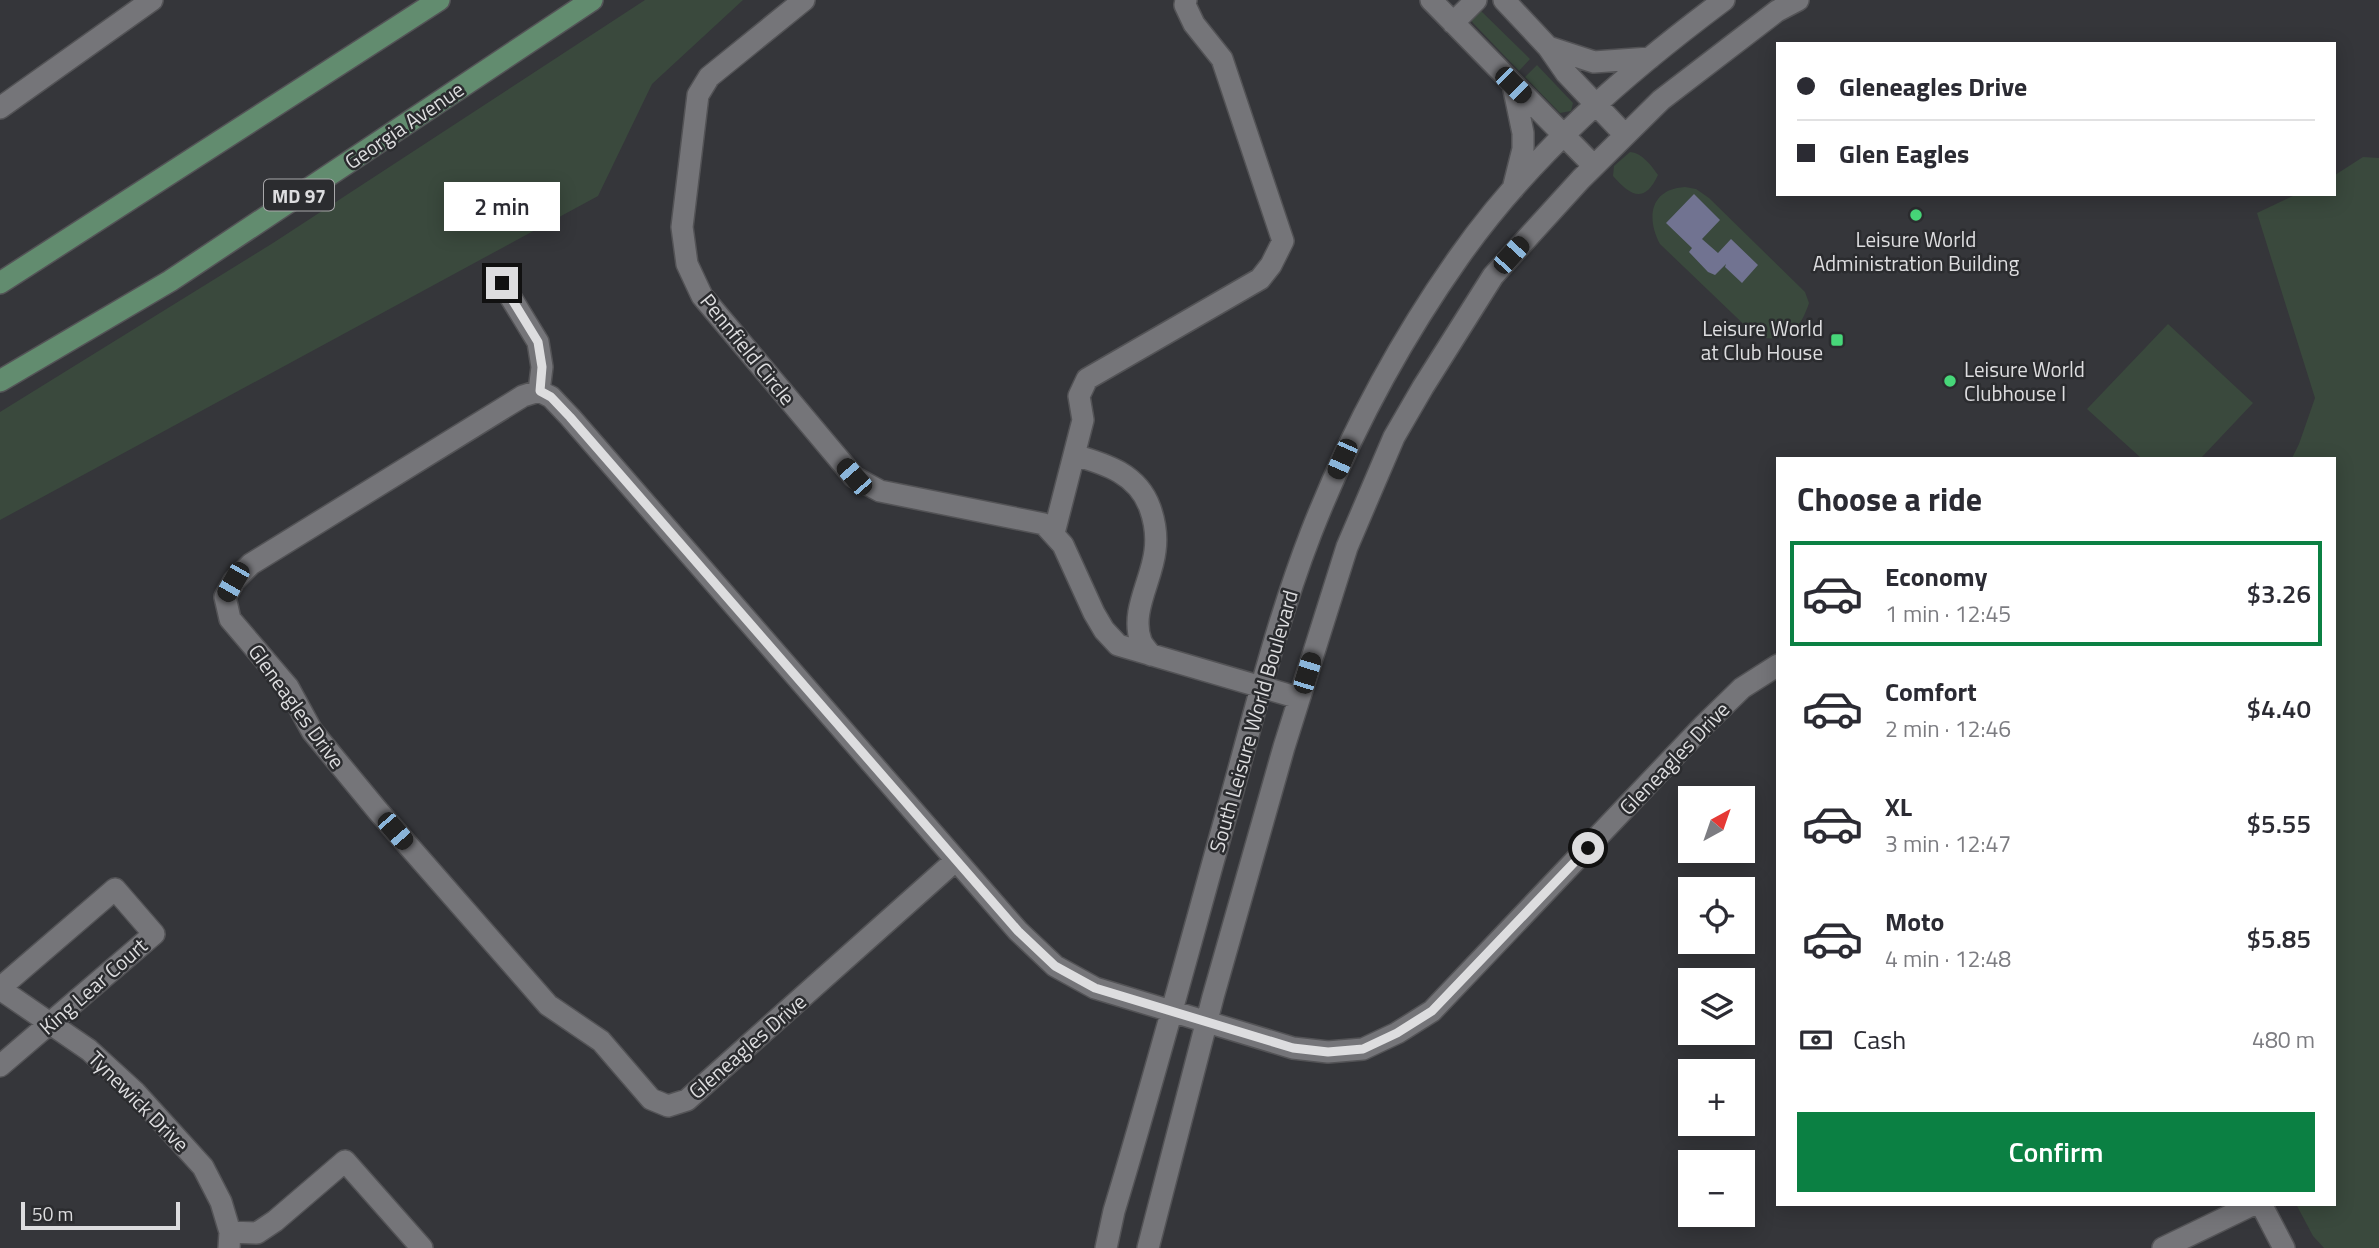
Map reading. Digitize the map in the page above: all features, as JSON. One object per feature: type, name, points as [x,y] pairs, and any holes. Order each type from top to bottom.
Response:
[{"type":"main road","points":[[0,283],[439,0]]},
{"type":"main road","name":"Georgia Avenue","points":[[0,381],[170,281],[593,0]]},
{"type":"street","points":[[0,108],[152,0]]},
{"type":"street","name":"Pennfield Circle","points":[[804,0],[709,77],[698,95],[682,227],[687,264],[692,275],[702,296],[854,477],[880,491],[1028,520],[1044,524],[1054,533]]},
{"type":"street","points":[[1186,0],[1185,5],[1194,24],[1222,59],[1283,241],[1278,254],[1260,279],[1087,379],[1079,396],[1083,420],[1054,533],[1063,545],[1104,630],[1118,645],[1299,698]]},
{"type":"street","points":[[1431,0],[1594,166]]},
{"type":"street","points":[[1453,23],[1476,0]]},
{"type":"street","points":[[1504,0],[1548,47],[1566,73],[1625,135]]},
{"type":"street","name":"South Leisure World Boulevard","points":[[1106,1248],[1293,583],[1311,533],[1360,422],[1424,309],[1460,256],[1513,191],[1596,104],[1724,0]]},
{"type":"street","name":"South Leisure World Boulevard","points":[[1148,1248],[1215,988],[1299,698],[1347,547],[1400,427],[1493,276],[1594,166],[1661,100],[1777,11],[1798,0]]},
{"type":"street","points":[[1548,47],[1594,62],[1650,58]]},
{"type":"street","points":[[1513,85],[1523,133],[1523,149],[1513,191]]},
{"type":"street","points":[[502,283],[538,342],[542,367],[540,391]]},
{"type":"street","name":"Gleneagles Drive","points":[[956,860],[687,1100],[668,1107],[651,1099],[601,1041],[548,1005],[312,731],[288,687],[230,619],[225,597],[233,582],[251,564],[523,396],[540,391],[551,397],[570,417],[1018,931],[1055,966],[1095,988],[1293,1048],[1328,1052],[1363,1049],[1397,1033],[1432,1011],[1742,688],[1776,666]]},
{"type":"street","points":[[1074,455],[1116,469],[1134,481],[1147,500],[1156,523],[1155,552],[1138,620],[1141,641],[1151,655]]},
{"type":"street","name":"King Lear Court","points":[[0,989],[115,889],[154,934],[0,1066]]},
{"type":"street","name":"Tynewick Drive","points":[[0,989],[89,1050],[135,1092],[203,1167],[221,1202],[230,1240]]},
{"type":"street","points":[[230,1240],[257,1233],[275,1222],[345,1161],[422,1248]]},
{"type":"street","points":[[2163,1248],[2250,1206]]},
{"type":"street","points":[[2262,1206],[2284,1248]]},
{"type":"green space","points":[[645,0],[743,0],[652,84],[598,196],[0,520],[0,412],[273,243]]},
{"type":"green space","points":[[1480,10],[1530,59],[1519,71],[1471,20]]},
{"type":"green space","points":[[1537,65],[1573,103],[1571,111],[1560,113],[1525,77]]},
{"type":"green space","points":[[1630,152],[1642,157],[1658,175],[1642,194],[1631,192],[1613,176],[1614,166]]},
{"type":"green space","points":[[2363,157],[2379,158],[2379,1248],[2324,1248],[2313,1236],[2297,1206],[2336,1206],[2336,457],[2292,457],[2315,398],[2257,213],[2293,196],[2336,196],[2336,174]]},
{"type":"green space","points":[[1685,187],[1696,189],[1709,198],[1805,292],[1809,303],[1801,321],[1791,332],[1777,338],[1757,337],[1660,244],[1653,224],[1654,206],[1664,193]]},
{"type":"green space","points":[[2168,324],[2253,403],[2202,457],[2140,457],[2087,409]]},
{"type":"water","points":[[1694,194],[1720,220],[1702,239],[1718,253],[1731,239],[1758,265],[1742,283],[1725,267],[1726,264],[1715,275],[1708,272],[1689,252],[1692,248],[1666,223]]},
{"type":"place","name":"Leisure World Administration Building","points":[[1916,215]]},
{"type":"place","name":"Leisure World at Club House","points":[[1837,340]]},
{"type":"place","name":"Leisure World Clubhouse I","points":[[1950,381]]},
{"type":"route","points":[[502,283],[538,342],[542,367],[540,391],[551,397],[570,417],[1018,931],[1055,966],[1095,988],[1293,1048],[1328,1052],[1363,1049],[1397,1033],[1432,1011],[1588,848]]}]
